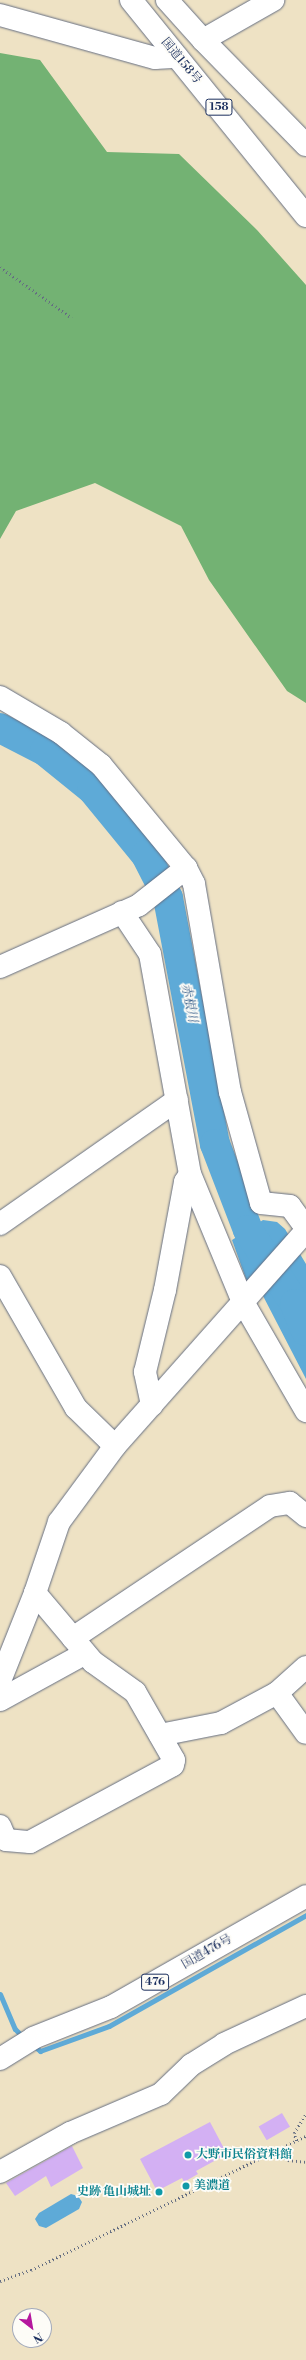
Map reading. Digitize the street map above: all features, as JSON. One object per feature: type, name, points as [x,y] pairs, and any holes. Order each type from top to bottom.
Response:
[{"type":"main road","name":"国道158号","points":[[131,0],[306,216]]},
{"type":"main road","points":[[167,0],[203,40],[306,145]]},
{"type":"main road","points":[[203,40],[273,0]]},
{"type":"main road","points":[[0,15],[155,58],[177,57]]},
{"type":"main road","points":[[0,696],[61,733],[101,765],[182,871],[194,884],[230,1092],[261,1203],[290,1206],[304,1233],[115,1446],[59,1522],[35,1593],[3,1657],[0,1681]]},
{"type":"main road","points":[[0,967],[130,909],[182,871]]},
{"type":"main road","points":[[130,909],[150,954],[190,1174],[247,1298],[306,1411]]},
{"type":"main road","points":[[0,1224],[177,1100]]},
{"type":"main road","points":[[152,1405],[145,1372],[165,1290],[185,1182],[190,1174]]},
{"type":"main road","points":[[0,1276],[76,1408],[115,1446]]},
{"type":"main road","points":[[0,1700],[78,1646],[270,1506],[290,1503],[306,1516]]},
{"type":"main road","points":[[0,1826],[6,1840],[30,1842],[173,1766],[174,1760],[135,1692],[78,1646],[35,1593]]},
{"type":"main road","points":[[160,1735],[221,1723],[277,1693],[306,1667]]},
{"type":"main road","points":[[277,1693],[306,1733]]},
{"type":"main road","name":"国道476号","points":[[0,2060],[33,2038],[111,2007],[306,1896]]},
{"type":"main road","points":[[0,2172],[70,2133],[161,2094],[191,2065],[224,2044],[306,2006]]},
{"type":"path","points":[[0,267],[72,318]]},
{"type":"path","points":[[296,2141],[294,2133],[306,2114]]},
{"type":"path","points":[[0,2281],[31,2270],[306,2136]]},
{"type":"path","points":[[274,2151],[288,2160],[306,2162]]},
{"type":"green space","points":[[0,53],[40,60],[107,152],[179,154],[257,230],[306,285],[306,703],[287,691],[209,580],[181,526],[95,483],[16,511],[0,539]]},
{"type":"water","points":[[263,1220],[277,1222],[285,1229],[306,1264],[306,1379],[261,1292],[246,1279],[232,1240]]},
{"type":"water","points":[[71,2194],[78,2196],[82,2202],[79,2209],[46,2228],[39,2226],[35,2219],[39,2213]]},
{"type":"building","points":[[282,2113],[290,2127],[267,2140],[259,2126]]},
{"type":"building","points":[[210,2122],[227,2154],[196,2171],[198,2174],[184,2182],[182,2178],[157,2191],[140,2159]]},
{"type":"building","points":[[72,2146],[83,2168],[51,2187],[46,2176],[15,2196],[6,2183]]},
{"type":"waterway","name":"赤根川","points":[[0,728],[45,751],[92,789],[146,855],[168,898],[215,1144],[248,1230],[295,1304],[306,1331]]},
{"type":"waterway","points":[[32,2044],[40,2051],[109,2026],[306,1915]]},
{"type":"waterway","points":[[0,1994],[15,2029],[24,2038]]},
{"type":"place","name":"大野市民俗資料館","points":[[188,2155]]},
{"type":"place","name":"美濃道","points":[[186,2186]]},
{"type":"place","name":"史跡 亀山城址","points":[[159,2192]]}]
